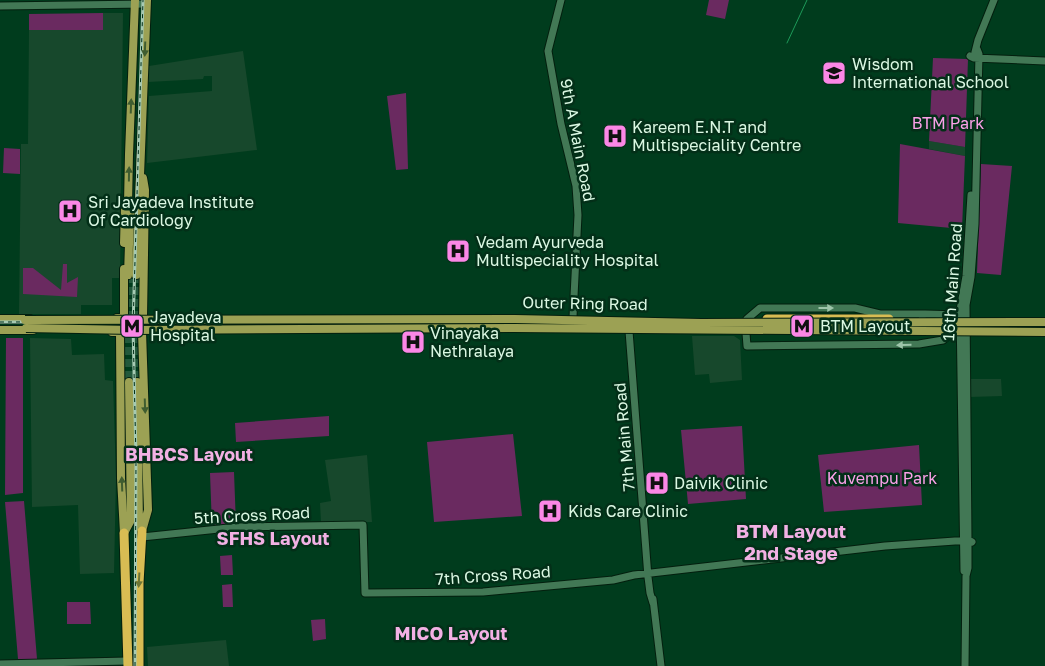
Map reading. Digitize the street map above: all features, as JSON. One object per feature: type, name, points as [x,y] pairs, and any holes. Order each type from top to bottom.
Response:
[{"type":"highway","name":"Outer Ring Road","points":[[124,318],[250,319],[473,316],[683,320],[922,317],[1045,321]]},
{"type":"highway","name":"Outer Ring Road","points":[[120,332],[629,331],[963,335],[1045,334]]},
{"type":"highway","points":[[124,533],[125,664]]},
{"type":"highway","points":[[139,666],[139,582],[142,534]]},
{"type":"main road","points":[[134,4],[128,204],[132,276],[140,161],[146,4]]},
{"type":"main road","points":[[129,152],[140,150]]},
{"type":"main road","points":[[140,161],[145,190],[143,318]]},
{"type":"main road","points":[[0,320],[124,318],[124,207],[128,204]]},
{"type":"main road","points":[[0,320],[515,319],[701,323],[1045,321]]},
{"type":"main road","points":[[0,329],[514,328],[1045,334]]},
{"type":"main road","points":[[0,329],[120,332],[121,478],[124,533]]},
{"type":"main road","points":[[142,332],[148,510],[142,534]]},
{"type":"main road","points":[[124,533],[131,520],[133,382],[139,524],[142,534]]},
{"type":"street","name":"9th A Main Road","points":[[561,0],[548,51],[561,124],[576,186],[578,226],[573,317]]},
{"type":"street","name":"16th Main Road","points":[[965,666],[966,576],[968,568],[962,318],[971,277],[975,224],[976,55],[978,40],[994,0]]},
{"type":"street","points":[[0,8],[146,4]]},
{"type":"street","points":[[976,55],[1045,56]]},
{"type":"street","points":[[976,55],[1045,61]]},
{"type":"street","name":"7th Main Road","points":[[629,331],[646,540],[661,666]]},
{"type":"street","points":[[746,333],[747,346],[919,344],[943,340],[950,334]]},
{"type":"street","name":"5th Cross Road","points":[[142,534],[238,527],[363,525],[364,593]]},
{"type":"street","name":"7th Cross Road","points":[[364,593],[482,592],[650,575],[885,546],[966,542]]},
{"type":"street","points":[[0,664],[125,664]]},
{"type":"shaded area","name":"Sri Jayadeva Institute Of Cardiology","points":[[103,13],[123,13],[120,278],[112,278],[112,305],[81,305],[81,314],[19,314],[21,144],[28,144],[29,30],[103,30]]},
{"type":"shaded area","points":[[243,51],[257,150],[147,163],[149,96],[212,91],[212,76],[204,76],[203,79],[148,82],[149,66]]},
{"type":"shaded area","points":[[929,141],[965,147],[965,156],[929,149]]},
{"type":"shaded area","points":[[692,336],[734,336],[740,340],[742,380],[710,383],[709,374],[695,375]]},
{"type":"shaded area","points":[[30,338],[71,339],[72,355],[104,354],[105,380],[113,381],[116,478],[114,573],[80,574],[78,505],[32,507]]},
{"type":"shaded area","points":[[969,379],[1001,379],[1002,396],[969,397]]},
{"type":"shaded area","points":[[367,455],[372,522],[321,522],[320,503],[331,501],[325,460]]},
{"type":"shaded area","points":[[226,640],[229,666],[148,666],[147,647]]},
{"type":"green space","points":[[709,0],[729,0],[725,19],[706,15]]},
{"type":"green space","points":[[103,13],[103,30],[29,30],[29,14]]},
{"type":"green space","name":"BTM Park","points":[[933,58],[968,59],[965,147],[929,141]]},
{"type":"green space","points":[[406,93],[408,169],[396,170],[387,96]]},
{"type":"green space","points":[[900,144],[965,156],[962,229],[898,223]]},
{"type":"green space","points":[[4,148],[20,149],[20,174],[3,173]]},
{"type":"green space","points":[[981,164],[1012,166],[1001,275],[977,273]]},
{"type":"green space","points":[[63,264],[67,264],[67,283],[78,277],[77,297],[23,294],[23,268],[33,268],[61,290]]},
{"type":"green space","points":[[6,338],[23,338],[23,493],[5,495]]},
{"type":"green space","points":[[329,416],[329,436],[236,442],[235,423]]},
{"type":"green space","points":[[742,426],[746,499],[688,504],[681,430]]},
{"type":"green space","points":[[513,434],[522,516],[434,522],[427,442]]},
{"type":"green space","name":"Kuvempu Park","points":[[919,445],[922,505],[824,512],[818,455]]},
{"type":"green space","points":[[234,472],[236,525],[212,527],[210,473]]},
{"type":"green space","points":[[24,501],[37,659],[18,659],[5,502]]},
{"type":"green space","points":[[232,555],[233,575],[221,575],[220,556]]},
{"type":"green space","points":[[232,584],[233,607],[223,607],[222,585]]},
{"type":"green space","points":[[67,602],[90,602],[91,624],[67,624]]},
{"type":"green space","points":[[325,619],[326,639],[313,641],[311,620]]},
{"type":"waterway","points":[[787,43],[807,0]]},
{"type":"tunnel","points":[[128,275],[129,382]]},
{"type":"tunnel","points":[[136,275],[137,382]]},
{"type":"railway","points":[[135,666],[136,459],[133,326],[143,0]]},
{"type":"railway","points":[[0,322],[515,321],[1045,326]]},
{"type":"place","name":"Wisdom International School","points":[[834,73]]},
{"type":"place","name":"Kareem E.N.T and Multispeciality Centre","points":[[615,136]]},
{"type":"place","name":"Sri Jayadeva Institute Of Cardiology","points":[[70,211]]},
{"type":"place","name":"Vedam Ayurveda Multispeciality Hospital","points":[[458,251]]},
{"type":"place","name":"Jayadeva Hospital","points":[[132,326]]},
{"type":"place","name":"BTM Layout","points":[[802,326]]},
{"type":"place","name":"Vinayaka Nethralaya","points":[[413,342]]},
{"type":"place","name":"Daivik Clinic","points":[[657,483]]},
{"type":"place","name":"Kids Care Clinic","points":[[550,511]]},
{"type":"district","name":"BHBCS Layout","points":[[189,455]]},
{"type":"district","name":"SFHS Layout","points":[[273,539]]},
{"type":"district","name":"BTM Layout 2nd Stage","points":[[791,542]]},
{"type":"district","name":"MICO Layout","points":[[451,634]]}]
